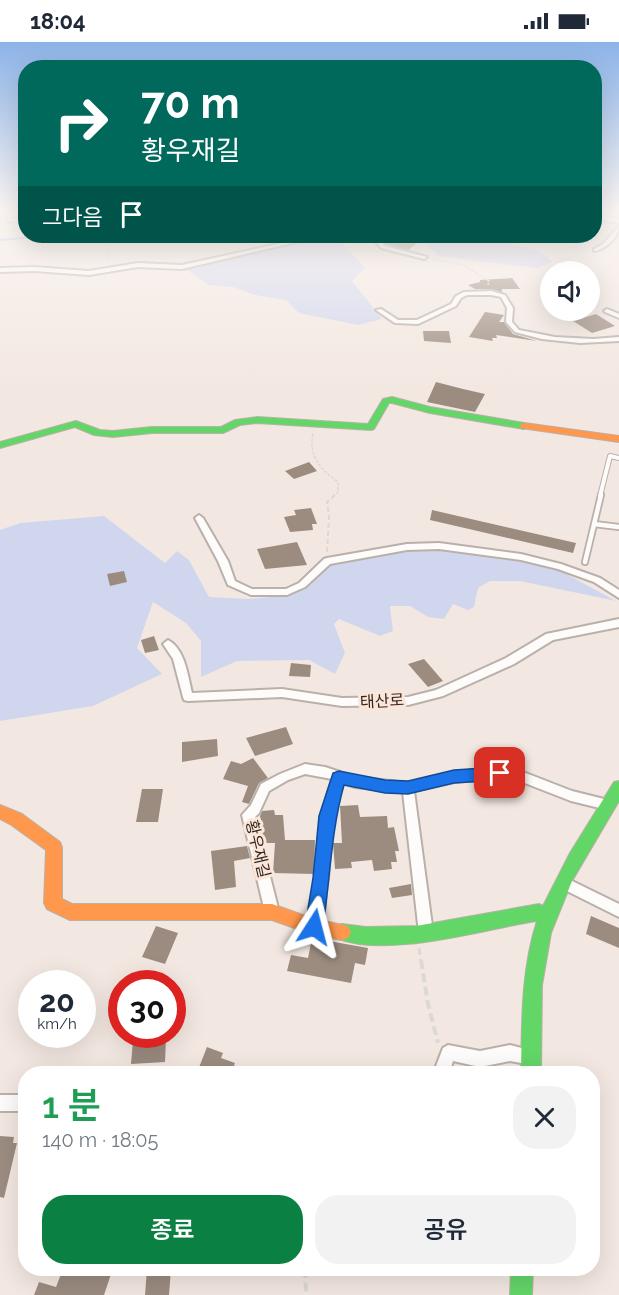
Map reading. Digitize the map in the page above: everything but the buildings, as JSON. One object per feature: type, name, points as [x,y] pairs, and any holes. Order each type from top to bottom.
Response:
[{"type":"street","points":[[54,270],[89,273],[107,270]]},
{"type":"street","points":[[379,310],[397,322],[418,322],[454,305],[458,297],[466,293],[490,293],[503,296],[510,308],[509,322],[517,331],[568,341],[589,342],[619,339]]},
{"type":"street","points":[[607,311],[619,316]]},
{"type":"street","points":[[0,445],[76,424],[98,433],[113,434],[152,430],[223,430],[238,422],[257,420],[371,427],[386,400],[395,398],[422,408],[442,412],[619,439]]},
{"type":"street","points":[[199,518],[231,583],[251,592],[287,592],[302,585],[327,561],[407,547],[440,546],[521,557],[561,567],[597,580],[619,595]]},
{"type":"street","name":"태산로","points":[[168,644],[178,658],[188,697],[282,693],[342,702],[408,701],[439,693],[510,661],[550,638],[583,628],[619,623]]},
{"type":"street","name":"황우재길","points":[[272,912],[248,815],[255,809],[266,788],[284,777],[305,769],[385,787],[408,788],[454,777],[500,773],[518,775],[571,796],[608,805]]},
{"type":"street","points":[[314,927],[322,878],[327,816],[339,777]]},
{"type":"street","points":[[531,1066],[535,970],[548,917],[564,883],[619,787]]},
{"type":"street","points":[[408,788],[422,933]]},
{"type":"street","points":[[0,812],[16,819],[54,847],[53,903],[70,912],[272,912],[314,927],[357,935],[422,933],[539,912],[548,917]]},
{"type":"street","points":[[564,883],[619,911]]},
{"type":"street","points":[[444,1066],[448,1053],[480,1059],[510,1053],[532,1057]]},
{"type":"street","points":[[0,1102],[18,1103]]},
{"type":"street","points":[[520,1295],[521,1276]]},
{"type":"lane","points":[[585,562],[610,456],[619,458]]},
{"type":"lane","points":[[594,524],[619,527]]},
{"type":"path","points":[[473,270],[489,281],[490,293]]},
{"type":"path","points":[[317,424],[310,443],[314,458],[327,475],[338,482],[338,492],[327,502],[329,516],[327,561]]},
{"type":"path","points":[[422,933],[428,1004],[438,1043],[448,1053]]},
{"type":"path","points":[[305,1276],[306,1295]]},
{"type":"shaded area","points":[[187,270],[363,270],[352,281],[382,319],[358,325],[299,313],[286,300],[255,295],[233,287],[209,285]]},
{"type":"shaded area","points":[[104,516],[165,563],[177,551],[189,560],[209,597],[249,599],[290,595],[305,587],[332,563],[435,548],[516,559],[559,570],[616,601],[520,581],[490,581],[478,588],[474,607],[468,610],[453,604],[444,619],[428,617],[410,606],[390,606],[393,631],[380,636],[339,619],[334,624],[345,653],[335,674],[309,660],[237,661],[201,677],[201,641],[186,623],[153,602],[137,648],[162,674],[93,706],[0,721],[0,530],[20,523]]},
{"type":"traffic: fast","points":[[0,445],[76,424],[98,433],[113,434],[152,430],[223,430],[238,422],[257,420],[371,427],[386,401],[392,400],[430,410],[524,426]]},
{"type":"traffic: fast","points":[[531,1066],[533,985],[542,933],[566,876],[619,787]]},
{"type":"traffic: fast","points":[[342,932],[391,936],[466,927],[539,912],[547,917]]},
{"type":"traffic: fast","points":[[521,1295],[522,1276]]},
{"type":"traffic: slow","points":[[524,426],[619,439]]},
{"type":"traffic: slow","points":[[0,812],[16,819],[54,847],[53,903],[70,912],[272,912],[314,927],[342,932]]},
{"type":"route","points":[[314,927],[322,878],[327,816],[331,795],[339,777],[385,787],[408,788],[454,777],[500,773]]}]
